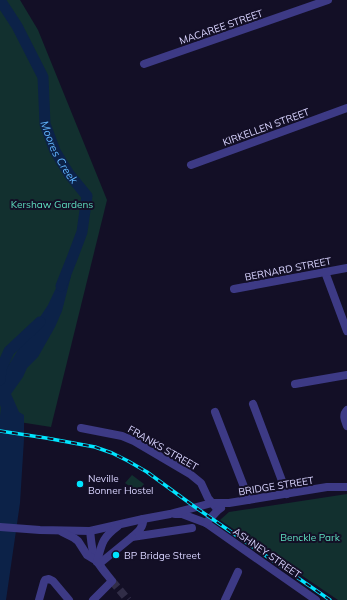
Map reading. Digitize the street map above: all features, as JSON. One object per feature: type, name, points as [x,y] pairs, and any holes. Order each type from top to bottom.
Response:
[{"type":"street","name":"MACAREE STREET","points":[[144,64],[328,0]]},
{"type":"street","name":"KIRKELLEN STREET","points":[[191,165],[347,108]]},
{"type":"street","name":"BERNARD STREET","points":[[234,289],[347,268]]},
{"type":"street","points":[[325,272],[347,332]]},
{"type":"street","points":[[295,384],[347,375]]},
{"type":"street","points":[[253,404],[287,494]]},
{"type":"street","points":[[347,410],[344,413],[347,426]]},
{"type":"street","points":[[215,412],[248,500]]},
{"type":"street","name":"FRANKS STREET","points":[[82,428],[122,436],[134,441],[197,479],[203,486],[208,498],[218,510]]},
{"type":"street","name":"BRIDGE STREET","points":[[327,488],[347,482]]},
{"type":"street","name":"BRIDGE STREET","points":[[0,527],[62,531],[90,531],[170,514],[212,503],[229,504],[327,488],[347,487]]},
{"type":"street","name":"BRIDGE STREET","points":[[170,514],[182,514],[206,523],[218,510],[229,504]]},
{"type":"street","points":[[98,563],[132,537],[143,526],[143,519]]},
{"type":"street","name":"ASHNEY STREET","points":[[206,523],[316,600]]},
{"type":"street","points":[[98,563],[104,539],[108,533],[121,524]]},
{"type":"street","points":[[132,537],[192,528]]},
{"type":"street","points":[[62,531],[78,541],[87,555],[98,563]]},
{"type":"street","points":[[90,531],[91,546],[98,563],[112,581],[98,598]]},
{"type":"street","points":[[225,600],[238,572]]},
{"type":"street","points":[[39,600],[44,582],[45,580],[49,579],[53,580],[69,600]]},
{"type":"green space","name":"Kershaw Gardens","points":[[0,0],[20,0],[38,30],[107,200],[51,427],[0,419]]},
{"type":"green space","points":[[132,475],[144,484],[138,492],[125,483]]},
{"type":"green space","name":"Benckle Park","points":[[347,494],[347,600],[338,600],[220,520],[229,512]]},
{"type":"water","points":[[64,271],[71,276],[62,311],[38,357],[27,368],[23,377],[11,394],[19,412],[24,415],[24,439],[20,503],[6,600],[0,600],[0,373],[5,371],[48,305]]},
{"type":"waterway","name":"Moores Creek","points":[[0,0],[17,26],[43,77],[45,124],[55,151],[69,174],[87,196],[82,232],[61,286]]},
{"type":"waterway","name":"Moores Creek","points":[[0,380],[1,369],[9,351],[40,322]]},
{"type":"tunnel","points":[[112,581],[128,600]]},
{"type":"railway","points":[[0,431],[95,447],[128,461],[147,472],[330,600]]},
{"type":"place","name":"Neville Bonner Hostel","points":[[80,484]]},
{"type":"place","name":"BP Bridge Street","points":[[116,555]]}]
